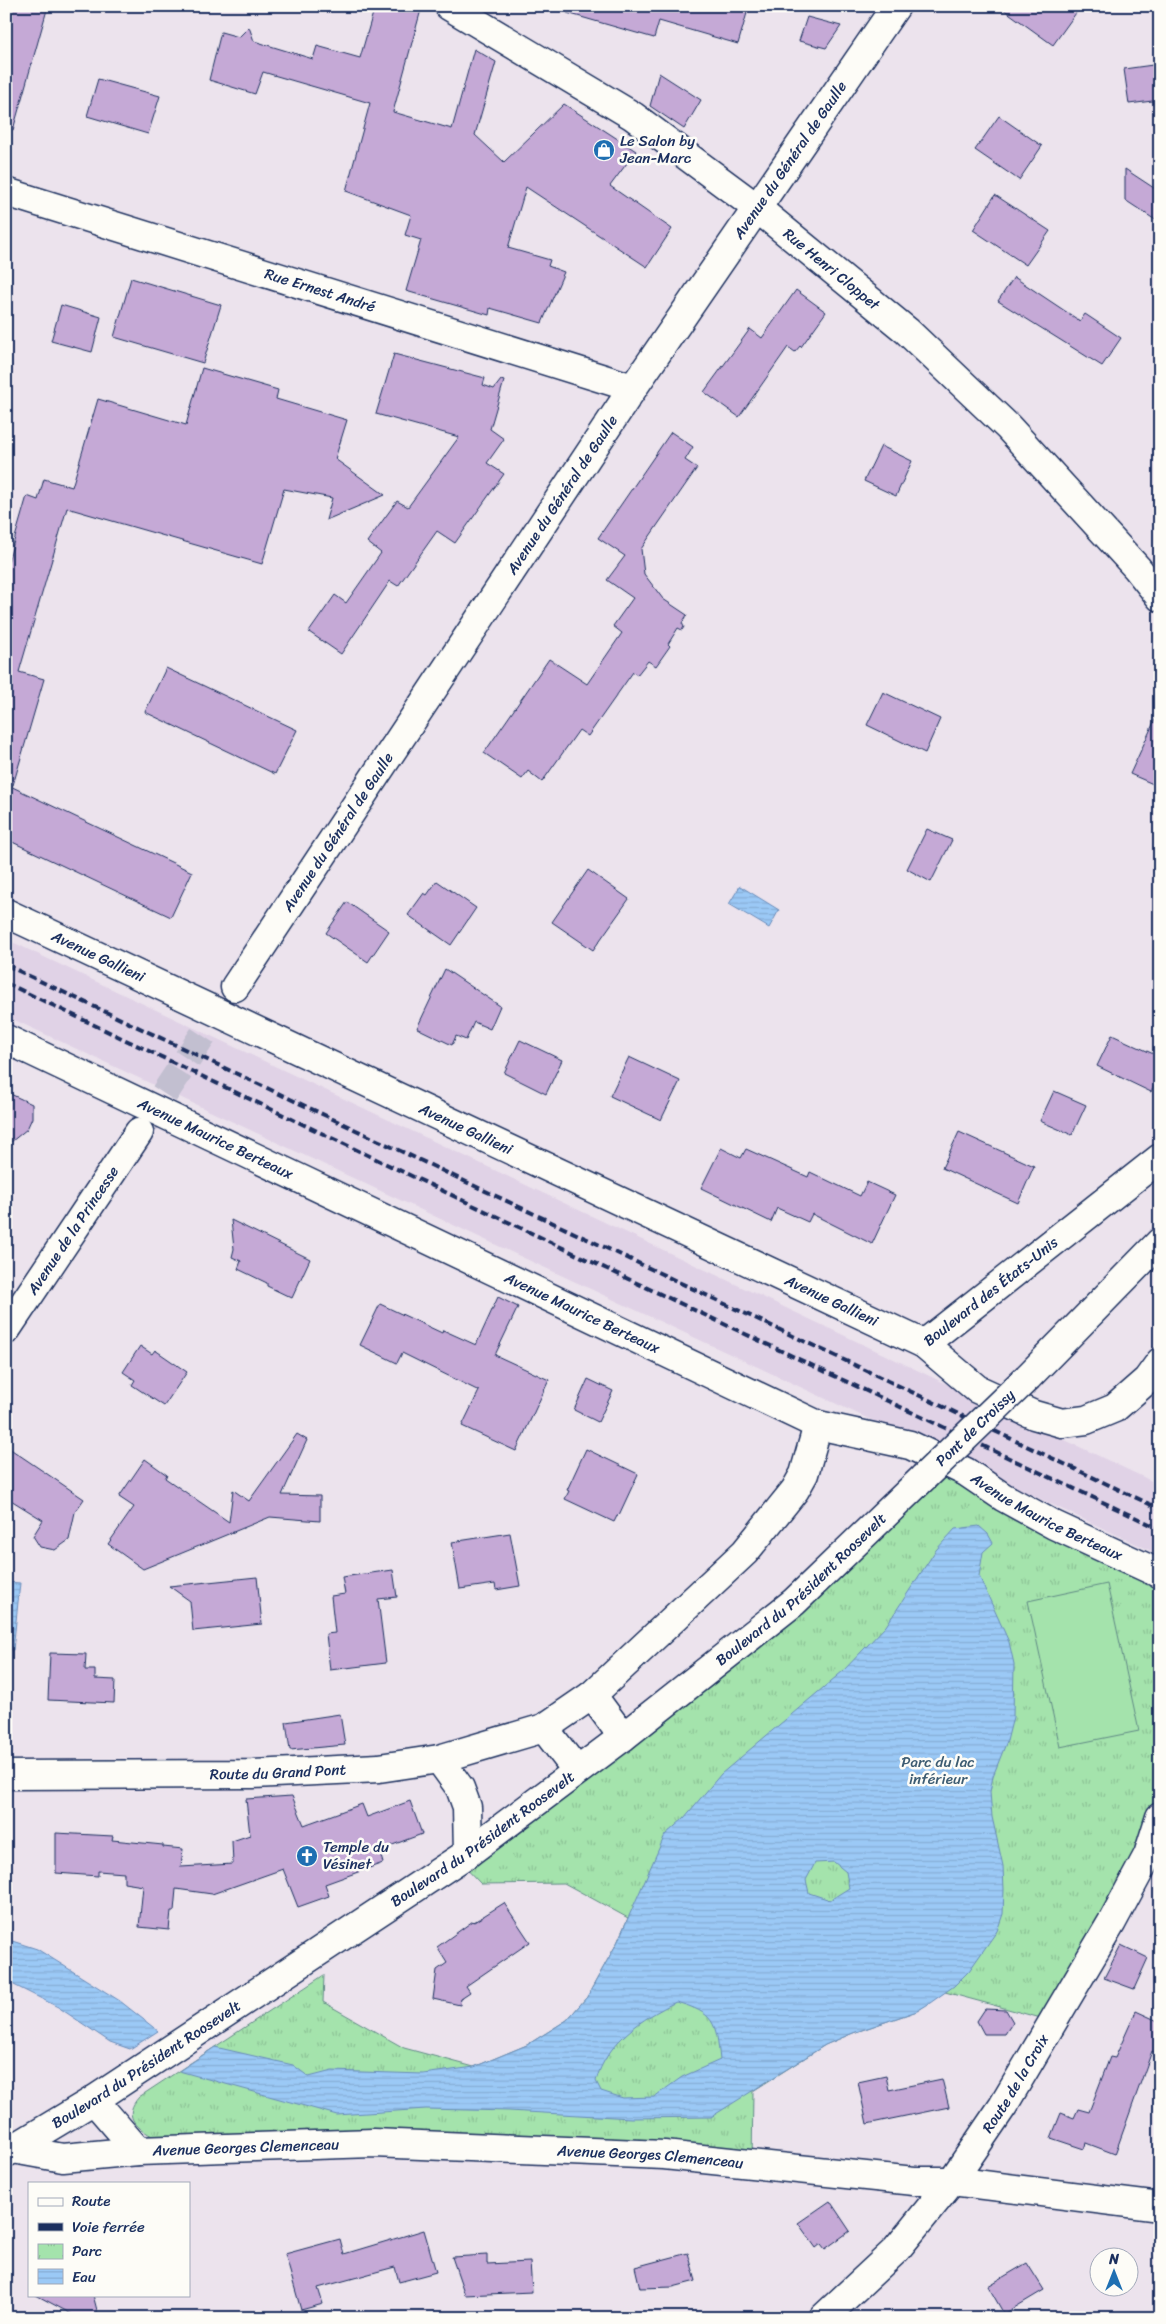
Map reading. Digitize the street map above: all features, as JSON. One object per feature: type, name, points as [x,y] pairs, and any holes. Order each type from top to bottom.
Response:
[{"type":"street","name":"Rue Henri Cloppet","points":[[449,6],[633,116],[757,208],[906,331],[1008,427],[1137,568],[1160,597]]},
{"type":"street","name":"Avenue du Général de Gaulle","points":[[236,988],[633,388],[896,6]]},
{"type":"street","name":"Rue Ernest André","points":[[6,192],[633,388]]},
{"type":"street","name":"Avenue Gallieni","points":[[6,913],[924,1344]]},
{"type":"street","name":"Avenue Maurice Berteaux","points":[[6,1039],[818,1424],[910,1446],[966,1472],[1003,1497],[1054,1525],[1160,1574]]},
{"type":"street","name":"Avenue de la Princesse","points":[[6,1330],[138,1132]]},
{"type":"street","name":"Boulevard des États-Unis","points":[[1160,1158],[924,1344],[976,1389],[1034,1415],[1062,1422],[1086,1420],[1115,1408],[1147,1380],[1160,1362]]},
{"type":"street","name":"Pont de Croissy","points":[[924,1477],[1028,1377],[1160,1242]]},
{"type":"street","points":[[577,1771],[544,1728],[592,1695],[745,1552],[795,1490],[804,1474],[818,1424]]},
{"type":"street","name":"Boulevard du Président Roosevelt","points":[[9,2151],[94,2100],[190,2034],[250,1998],[468,1853],[623,1736],[794,1602],[924,1477]]},
{"type":"street","points":[[592,1695],[623,1736]]},
{"type":"street","name":"Route du Grand Pont","points":[[6,1775],[253,1774],[379,1768],[439,1759],[544,1728]]},
{"type":"street","points":[[439,1759],[460,1788],[467,1807],[468,1853]]},
{"type":"street","name":"Route de la Croix","points":[[823,2318],[896,2250],[952,2180],[1003,2106],[1112,1922],[1148,1855],[1160,1817]]},
{"type":"street","name":"Avenue Georges Clemenceau","points":[[94,2100],[138,2151]]},
{"type":"street","name":"Avenue Georges Clemenceau","points":[[9,2151],[63,2158],[138,2151],[374,2143],[664,2155],[914,2180],[952,2180],[1160,2207]]},
{"type":"shaded area","points":[[6,939],[1160,1485],[1160,1555],[6,1016]]},
{"type":"green space","name":"Parc du lac inférieur","points":[[943,1460],[1160,1574],[1160,1817],[1052,2021],[945,1992],[917,2011],[853,2033],[825,2045],[753,2091],[752,2163],[373,2143],[152,2136],[136,2124],[131,2115],[134,2103],[139,2097],[324,1975],[323,2002],[404,2048],[474,2067],[527,2045],[567,2020],[587,1997],[617,1943],[628,1918],[564,1883],[481,1884],[458,1860],[623,1737]]},
{"type":"green space","points":[[1107,1584],[1139,1731],[1060,1747],[1028,1601]]},
{"type":"water","points":[[740,886],[779,910],[769,928],[729,904]]},
{"type":"water","points":[[979,1526],[988,1534],[993,1543],[983,1552],[979,1576],[1009,1642],[1014,1664],[1013,1717],[1007,1741],[993,1776],[990,1792],[992,1817],[1003,1866],[1003,1914],[997,1931],[969,1971],[954,1986],[930,2003],[917,2011],[853,2033],[825,2045],[711,2117],[631,2118],[509,2111],[426,2109],[337,2115],[179,2071],[215,2047],[293,2065],[309,2077],[332,2071],[423,2074],[474,2067],[527,2045],[567,2020],[587,1997],[617,1943],[665,1835],[684,1818],[721,1774],[843,1671],[886,1626],[936,1550],[955,1529]],"holes":[[[834,1862],[846,1872],[849,1888],[830,1900],[809,1893],[806,1880],[815,1863]],[[676,2002],[699,2010],[711,2021],[717,2036],[720,2060],[682,2077],[654,2097],[623,2098],[601,2091],[596,2081],[601,2067],[617,2044],[638,2024]]]},
{"type":"water","points":[[6,1582],[20,1583],[13,1650],[6,1650]]},
{"type":"water","points":[[6,1939],[37,1949],[120,2001],[158,2031],[130,2049],[110,2042],[58,2007],[6,1981]]},
{"type":"building","points":[[6,6],[48,6],[13,130],[6,129]]},
{"type":"building","points":[[375,6],[422,6],[393,112],[452,129],[474,49],[496,62],[475,135],[504,162],[564,104],[636,151],[610,186],[672,229],[647,267],[526,187],[508,248],[550,260],[548,266],[564,272],[542,323],[490,308],[489,315],[406,291],[421,240],[405,235],[411,215],[346,191],[370,103],[263,72],[255,94],[209,80],[221,32],[239,37],[249,27],[254,41],[313,59],[317,46],[360,58]]},
{"type":"building","points":[[568,6],[749,6],[738,44],[659,21],[654,38],[567,13]]},
{"type":"building","points":[[999,6],[1081,6],[1053,45]]},
{"type":"building","points":[[807,17],[841,26],[826,48],[799,41]]},
{"type":"building","points":[[1160,64],[1160,100],[1129,104],[1124,69]]},
{"type":"building","points":[[659,73],[701,100],[684,129],[650,106]]},
{"type":"building","points":[[98,79],[160,96],[148,134],[87,116]]},
{"type":"building","points":[[999,116],[1042,146],[1019,180],[975,150]]},
{"type":"building","points":[[1125,169],[1160,192],[1160,223],[1125,200]]},
{"type":"building","points":[[995,195],[1050,231],[1026,265],[973,230]]},
{"type":"building","points":[[1014,277],[1080,321],[1085,314],[1121,338],[1102,366],[998,301]]},
{"type":"building","points":[[131,278],[221,305],[203,363],[114,337]]},
{"type":"building","points":[[796,290],[826,312],[801,347],[795,352],[788,347],[739,417],[704,392],[750,329],[762,338]]},
{"type":"building","points":[[61,305],[101,317],[92,352],[51,341]]},
{"type":"building","points":[[394,354],[485,378],[483,385],[494,389],[501,380],[504,381],[490,429],[504,439],[487,463],[504,474],[455,543],[437,531],[398,586],[390,581],[341,654],[309,632],[335,595],[346,603],[381,553],[367,542],[397,501],[408,507],[459,437],[376,414]]},
{"type":"building","points":[[202,368],[278,390],[276,399],[347,420],[335,459],[385,495],[326,520],[332,498],[284,489],[262,564],[67,508],[19,672],[44,679],[13,785],[6,784],[6,569],[27,496],[38,500],[44,479],[72,487],[98,399],[186,425]]},
{"type":"building","points":[[671,432],[693,447],[685,460],[697,468],[641,549],[644,574],[663,599],[687,615],[682,623],[684,627],[682,630],[678,628],[668,644],[670,646],[656,666],[648,661],[637,675],[633,672],[588,736],[579,730],[542,782],[528,771],[522,779],[484,753],[549,659],[587,684],[622,633],[613,626],[633,598],[607,580],[625,556],[598,538]]},
{"type":"building","points":[[881,446],[912,461],[896,496],[864,481]]},
{"type":"building","points":[[166,668],[297,730],[275,774],[145,712]]},
{"type":"building","points":[[883,692],[940,719],[925,753],[867,725]]},
{"type":"building","points":[[1160,709],[1160,787],[1130,774]]},
{"type":"building","points":[[6,784],[192,872],[171,917],[6,839]]},
{"type":"building","points":[[927,829],[952,840],[931,882],[907,869]]},
{"type":"building","points":[[588,870],[629,899],[593,950],[552,922]]},
{"type":"building","points":[[437,881],[476,908],[451,945],[408,915],[424,893],[427,895]]},
{"type":"building","points":[[347,902],[389,931],[368,962],[326,933]]},
{"type":"building","points":[[445,969],[500,1006],[490,1029],[474,1022],[466,1040],[456,1036],[452,1045],[417,1028]]},
{"type":"building","points":[[1112,1035],[1160,1057],[1160,1074],[1151,1092],[1097,1066]]},
{"type":"building","points":[[520,1040],[562,1060],[546,1094],[504,1073]]},
{"type":"building","points":[[629,1057],[680,1081],[661,1120],[610,1096]]},
{"type":"building","points":[[1054,1091],[1086,1105],[1072,1135],[1040,1121]]},
{"type":"building","points":[[6,1092],[32,1104],[32,1118],[27,1129],[6,1146]]},
{"type":"building","points":[[959,1132],[1034,1166],[1018,1203],[942,1168]]},
{"type":"building","points":[[721,1148],[741,1158],[746,1149],[808,1177],[810,1172],[860,1196],[867,1182],[895,1195],[872,1244],[812,1214],[808,1222],[777,1208],[771,1222],[701,1188]]},
{"type":"building","points":[[231,1220],[310,1259],[292,1298],[238,1269],[241,1261],[232,1257],[234,1249]]},
{"type":"building","points":[[498,1297],[518,1307],[495,1355],[549,1380],[516,1451],[462,1426],[479,1391],[402,1353],[397,1363],[360,1345],[380,1304],[442,1333],[443,1330],[476,1345]]},
{"type":"building","points":[[140,1346],[152,1354],[155,1350],[187,1372],[164,1406],[132,1385],[135,1380],[123,1372]]},
{"type":"building","points":[[588,1379],[613,1391],[598,1422],[574,1410]]},
{"type":"building","points":[[297,1434],[307,1440],[282,1495],[320,1496],[320,1521],[270,1517],[143,1569],[108,1544],[134,1507],[119,1497],[145,1459],[167,1475],[165,1478],[229,1522],[233,1490],[249,1501]]},
{"type":"building","points":[[6,1446],[84,1499],[75,1512],[69,1540],[55,1550],[40,1547],[33,1536],[43,1520],[6,1497]]},
{"type":"building","points":[[586,1449],[638,1474],[614,1522],[565,1499],[569,1491],[567,1490]]},
{"type":"building","points":[[510,1533],[520,1586],[496,1590],[495,1584],[460,1589],[452,1542]]},
{"type":"building","points":[[393,1570],[397,1597],[378,1599],[386,1663],[330,1670],[326,1634],[335,1633],[331,1596],[345,1594],[342,1577]]},
{"type":"building","points":[[257,1577],[262,1624],[193,1631],[190,1601],[169,1586]]},
{"type":"building","points":[[50,1653],[86,1654],[85,1670],[95,1670],[95,1679],[115,1680],[114,1703],[48,1700]]},
{"type":"building","points":[[340,1714],[345,1745],[290,1750],[286,1722]]},
{"type":"building","points":[[292,1796],[304,1825],[362,1804],[367,1817],[410,1801],[422,1834],[379,1850],[383,1863],[325,1884],[329,1896],[298,1907],[283,1869],[212,1894],[176,1889],[174,1911],[171,1911],[169,1930],[139,1927],[143,1886],[124,1883],[124,1873],[98,1871],[98,1876],[56,1873],[56,1833],[113,1836],[112,1840],[183,1849],[181,1867],[233,1864],[232,1841],[250,1835],[246,1799]]},
{"type":"building","points":[[504,1903],[530,1942],[466,1986],[470,1992],[461,1998],[460,2005],[433,1999],[437,1970],[447,1963],[437,1947],[473,1921]]},
{"type":"building","points":[[1121,1945],[1148,1958],[1134,1989],[1104,1978]]},
{"type":"building","points":[[985,2009],[1006,2010],[1013,2022],[1005,2034],[984,2034],[977,2021]]},
{"type":"building","points":[[1136,2011],[1160,2022],[1160,2055],[1152,2051],[1115,2154],[1086,2143],[1084,2149],[1051,2138],[1061,2113],[1074,2118],[1078,2109],[1089,2112],[1110,2057],[1115,2058]]},
{"type":"building","points":[[886,2076],[889,2090],[942,2079],[949,2107],[867,2124],[858,2082]]},
{"type":"building","points":[[830,2201],[850,2231],[825,2249],[821,2244],[816,2248],[798,2223]]},
{"type":"building","points":[[424,2230],[436,2272],[399,2282],[395,2267],[318,2288],[323,2304],[301,2310],[285,2254],[340,2239],[344,2254]]},
{"type":"building","points":[[688,2253],[696,2281],[673,2287],[640,2288],[635,2267]]},
{"type":"building","points":[[487,2255],[487,2264],[530,2262],[532,2292],[465,2295],[452,2257]]},
{"type":"building","points":[[1027,2263],[1044,2290],[1004,2314],[988,2286]]},
{"type":"building","points":[[38,2296],[93,2296],[99,2318],[79,2318]]},
{"type":"tunnel","points":[[141,1129],[235,987]]},
{"type":"railway","points":[[6,965],[1160,1509]]},
{"type":"railway","points":[[6,983],[1160,1529]]},
{"type":"place","name":"Le Salon by Jean-Marc","points":[[604,150]]},
{"type":"place","name":"Temple du Vésinet","points":[[307,1856]]}]
